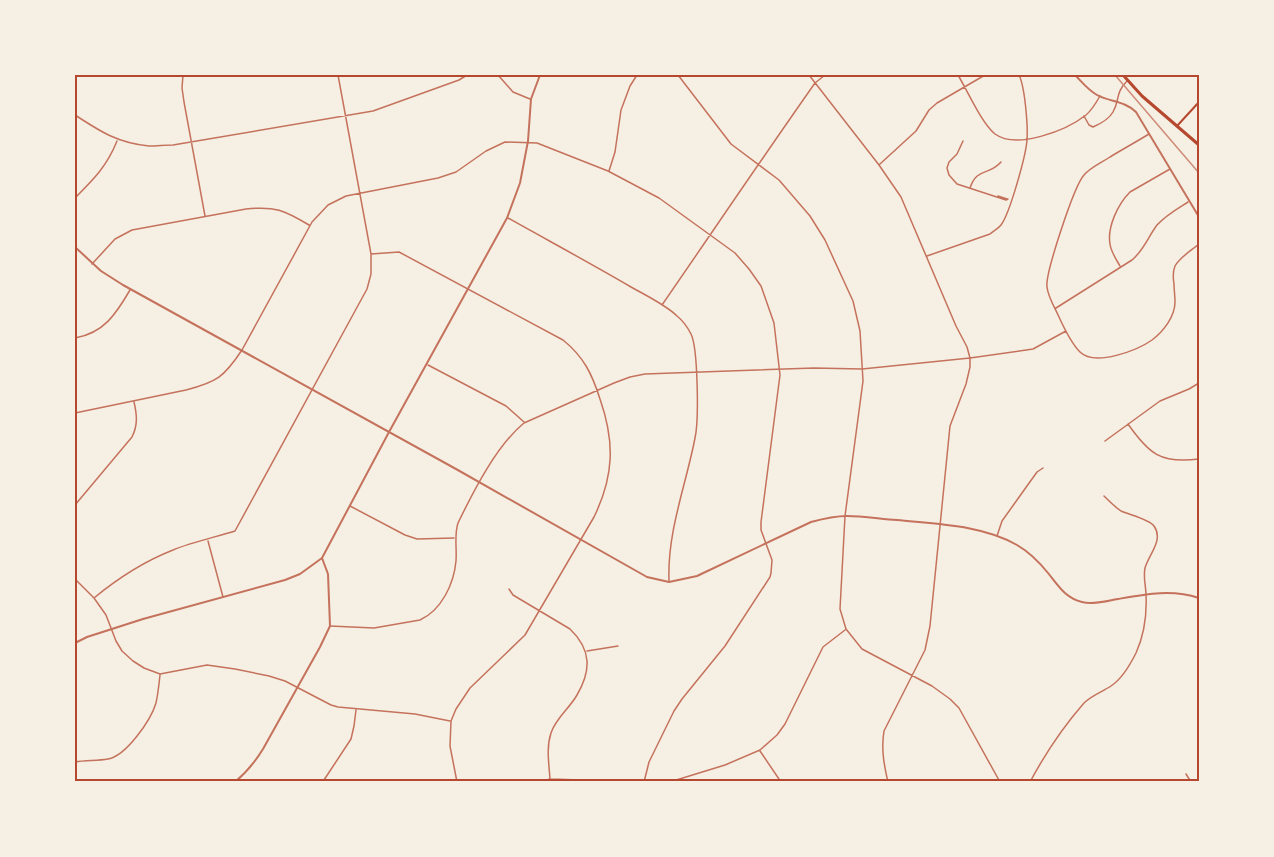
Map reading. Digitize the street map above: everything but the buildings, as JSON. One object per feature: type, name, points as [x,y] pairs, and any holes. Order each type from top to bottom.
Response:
[{"type":"main road","points":[[1123,75],[1142,96],[1199,145]]},
{"type":"main road","points":[[1177,126],[1199,102]]},
{"type":"street","points":[[183,75],[182,88],[205,217]]},
{"type":"street","points":[[94,598],[110,584],[174,549],[235,531],[367,289],[371,274],[371,255],[338,75]]},
{"type":"street","points":[[75,115],[117,140],[152,146],[191,142],[372,111],[459,80],[467,75]]},
{"type":"street","points":[[498,75],[513,92],[531,99]]},
{"type":"street","points":[[75,643],[143,619],[292,577],[322,558],[388,432],[507,218],[520,183],[528,141],[531,99],[540,75]]},
{"type":"street","points":[[608,171],[615,152],[621,110],[637,75]]},
{"type":"street","points":[[678,75],[731,144],[779,180],[810,216],[825,240],[853,301],[860,331],[862,369],[861,397],[845,516],[840,609],[846,629],[862,649],[912,675],[950,699],[959,708],[1000,782]]},
{"type":"street","points":[[809,75],[901,197],[970,358],[969,376],[950,426],[930,626],[925,650],[884,731],[882,747],[888,782]]},
{"type":"street","points":[[662,305],[815,83],[825,75]]},
{"type":"street","points":[[958,75],[985,122],[994,133],[1002,138],[1027,139],[1048,134],[1084,116],[1100,96]]},
{"type":"street","points":[[879,165],[916,132],[929,110],[937,103],[985,75]]},
{"type":"street","points":[[927,256],[990,234],[1001,225],[1007,213],[1027,139],[1023,85],[1019,75]]},
{"type":"street","points":[[1075,75],[1085,86],[1100,96],[1126,105],[1136,112],[1199,217]]},
{"type":"street","points":[[1084,116],[1089,125],[1093,127],[1111,115],[1120,88],[1128,80]]},
{"type":"street","points":[[1150,134],[1093,167],[1079,182],[1071,202],[1047,277],[1047,291],[1066,332],[1079,352],[1095,359],[1126,352],[1152,340],[1167,324],[1174,310],[1176,303],[1173,280],[1175,266],[1199,244]]},
{"type":"street","points":[[75,198],[103,168],[117,140]]},
{"type":"street","points":[[75,413],[186,390],[219,378],[242,350],[310,225],[328,205],[346,195],[438,178],[456,171],[486,151],[505,142],[528,141],[608,171],[659,198],[735,253],[749,269],[760,286],[774,324],[780,375],[761,522],[761,530],[772,560],[770,577],[736,630],[675,709],[649,762],[644,782]]},
{"type":"street","points":[[963,141],[961,148],[949,162],[947,168],[957,184],[1010,200]]},
{"type":"street","points":[[970,188],[976,176],[1001,162]]},
{"type":"street","points":[[1120,267],[1110,244],[1118,208],[1130,192],[1171,169]]},
{"type":"street","points":[[1055,309],[1132,260],[1141,252],[1151,234],[1162,221],[1190,201]]},
{"type":"street","points":[[92,264],[115,239],[132,230],[246,209],[270,208],[287,212],[310,225]]},
{"type":"street","points":[[507,218],[662,305],[676,315],[692,335],[696,372],[696,436],[670,544],[669,582]]},
{"type":"street","points":[[75,247],[92,264],[131,290],[647,577],[669,582],[697,576],[811,522],[845,516],[939,524],[997,536],[1017,545],[1034,558],[1066,595],[1086,603],[1172,592],[1199,598]]},
{"type":"street","points":[[371,255],[399,252],[563,340],[584,361],[598,391],[611,446],[611,462],[601,502],[540,611],[525,635],[470,688],[456,709],[451,721],[450,746],[457,782]]},
{"type":"street","points":[[75,338],[87,335],[110,321],[131,290]]},
{"type":"street","points":[[330,626],[374,628],[420,620],[429,615],[436,609],[449,589],[456,559],[455,538],[458,523],[505,441],[524,423],[630,377],[779,369],[862,369],[970,358],[1034,350],[1066,332]]},
{"type":"street","points":[[426,363],[506,406],[524,423]]},
{"type":"street","points":[[1105,441],[1160,401],[1199,383]]},
{"type":"street","points":[[75,505],[132,437],[137,418],[134,401]]},
{"type":"street","points":[[1128,424],[1149,450],[1159,456],[1180,461],[1199,459]]},
{"type":"street","points":[[997,536],[1002,521],[1037,472],[1043,468]]},
{"type":"street","points":[[1029,782],[1060,734],[1084,704],[1115,683],[1130,664],[1142,637],[1146,612],[1144,576],[1158,534],[1150,523],[1120,510],[1104,496]]},
{"type":"street","points":[[350,506],[417,539],[455,538]]},
{"type":"street","points":[[207,540],[223,598]]},
{"type":"street","points":[[235,782],[253,764],[298,688],[330,626],[328,574],[322,558]]},
{"type":"street","points":[[75,579],[94,598],[106,615],[116,641],[128,657],[144,668],[160,674],[207,665],[235,669],[285,681],[331,705],[356,710],[415,714],[451,721]]},
{"type":"street","points":[[509,589],[513,595],[570,629],[576,634],[586,651],[587,669],[582,685],[576,697],[556,722],[549,741],[550,779]]},
{"type":"street","points":[[539,782],[550,779],[673,781],[725,765],[760,750],[786,724],[824,647],[846,629]]},
{"type":"street","points":[[586,651],[618,646]]},
{"type":"street","points":[[75,762],[109,759],[120,755],[127,749],[152,714],[160,674]]},
{"type":"street","points":[[324,780],[351,739],[356,710]]},
{"type":"street","points":[[760,750],[782,782]]},
{"type":"street","points":[[1186,774],[1191,782]]},
{"type":"railway","points":[[1115,75],[1199,173]]}]
